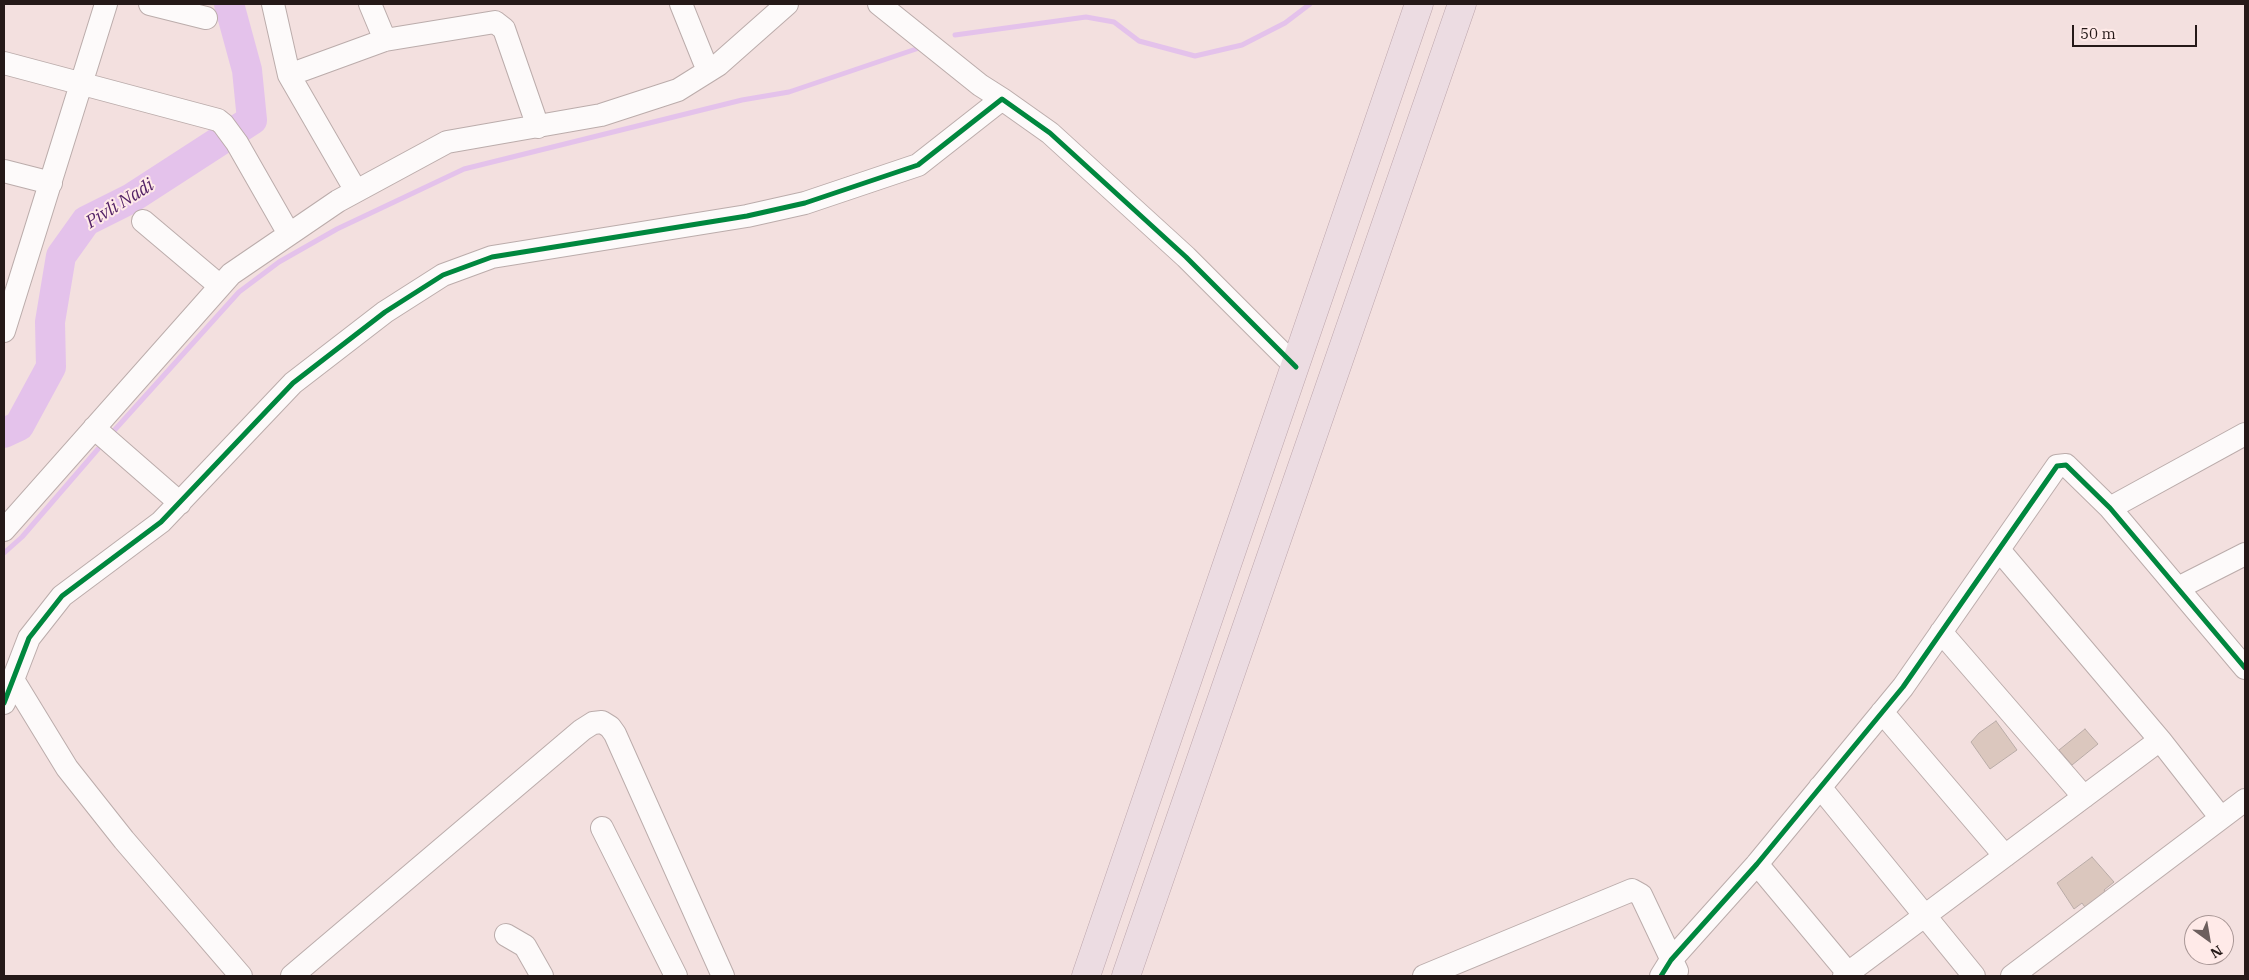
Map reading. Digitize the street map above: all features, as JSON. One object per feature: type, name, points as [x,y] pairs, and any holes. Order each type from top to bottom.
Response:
[{"type":"highway","points":[[1086,976],[1419,4]]},
{"type":"highway","points":[[1126,976],[1462,4]]},
{"type":"street","points":[[4,331],[12,276],[51,183],[106,4]]},
{"type":"street","points":[[150,4],[206,18]]},
{"type":"street","points":[[273,4],[289,75],[356,191]]},
{"type":"street","points":[[370,4],[385,40]]},
{"type":"street","points":[[681,4],[708,71]]},
{"type":"street","points":[[4,530],[231,274],[338,201],[447,142],[601,115],[678,90],[718,65],[787,4]]},
{"type":"street","points":[[880,4],[980,85],[1050,133],[1298,361]]},
{"type":"street","points":[[289,75],[385,40],[495,22],[504,29],[538,127]]},
{"type":"street","points":[[4,64],[218,120],[237,143],[289,234]]},
{"type":"street","points":[[4,703],[12,678],[29,638],[62,596],[161,522],[293,384],[385,312],[443,276],[492,257],[747,216],[805,203],[918,165],[1002,99]]},
{"type":"street","points":[[4,170],[51,183]]},
{"type":"street","points":[[143,221],[220,286]]},
{"type":"street","points":[[94,428],[180,503]]},
{"type":"street","points":[[2110,508],[2245,434]]},
{"type":"street","points":[[1438,974],[1632,890],[1640,895],[1670,971],[1903,687],[2060,465],[2066,465],[2110,508],[2245,668]]},
{"type":"street","points":[[2000,550],[2160,740],[2221,818]]},
{"type":"street","points":[[2178,588],[2245,554]]},
{"type":"street","points":[[1941,632],[2084,797]]},
{"type":"street","points":[[12,678],[67,768],[124,840],[241,976]]},
{"type":"street","points":[[1882,712],[2004,856]]},
{"type":"street","points":[[292,976],[582,730],[594,723],[602,722],[610,727],[615,734],[723,976]]},
{"type":"street","points":[[1757,864],[1846,975],[2160,740]]},
{"type":"street","points":[[1820,787],[1974,976]]},
{"type":"street","points":[[2012,976],[2245,800]]},
{"type":"street","points":[[602,828],[676,976]]},
{"type":"street","points":[[506,935],[525,946],[542,976]]},
{"type":"building","points":[[1996,721],[2017,750],[1990,769],[1971,742],[1979,733]]},
{"type":"building","points":[[2085,729],[2098,744],[2072,765],[2059,750]]},
{"type":"building","points":[[2092,857],[2114,882],[2104,890],[2107,894],[2087,910],[2082,903],[2074,909],[2057,883]]},
{"type":"waterway","name":"Pivli Nadi","points":[[4,433],[19,426],[51,367],[50,322],[61,256],[86,221],[130,199],[252,120],[247,70],[229,4]]},
{"type":"waterway","points":[[955,35],[1086,17],[1114,22],[1139,41],[1195,56],[1242,45],[1285,23],[1310,4]]},
{"type":"waterway","points":[[111,434],[239,292],[279,262],[337,229],[464,169],[742,100],[789,92],[922,47]]},
{"type":"waterway","points":[[4,553],[22,537],[98,449]]},
{"type":"cycle path","points":[[4,703],[29,638],[62,596],[161,522],[293,383],[385,312],[443,275],[492,257],[747,216],[805,203],[918,165],[1002,99],[1050,133],[1186,257],[1296,367]]},
{"type":"cycle path","points":[[1661,976],[1671,960],[1757,864],[1903,687],[2057,466],[2066,465],[2110,508],[2245,668]]}]
